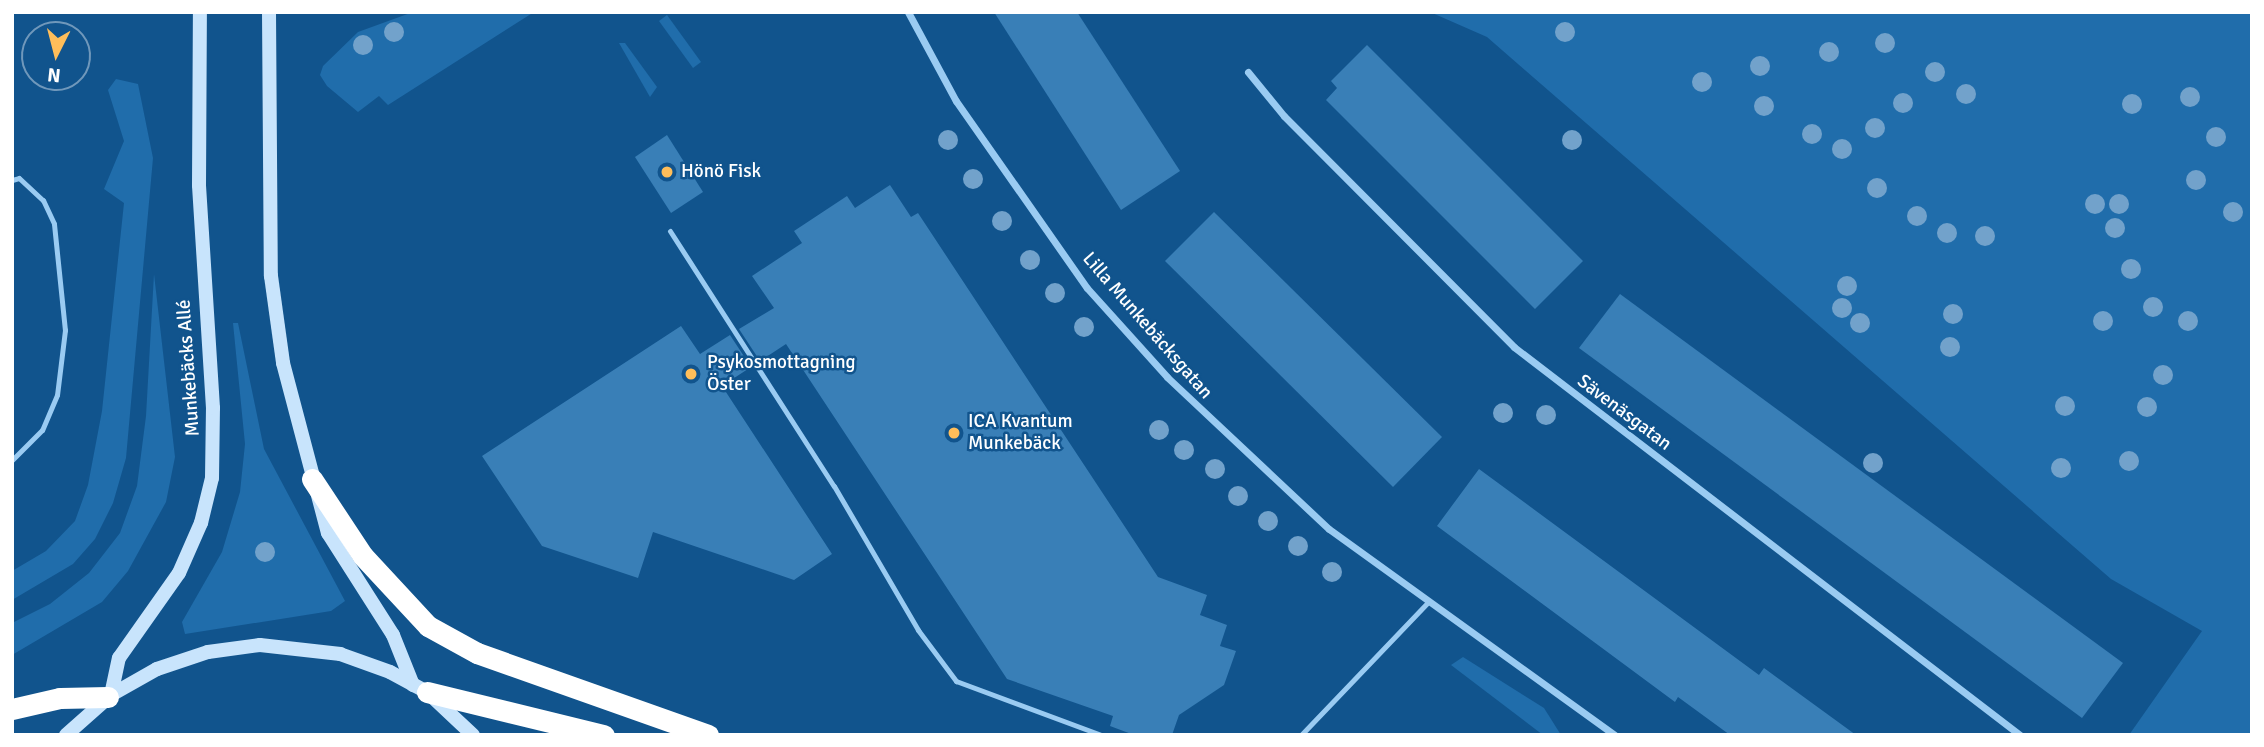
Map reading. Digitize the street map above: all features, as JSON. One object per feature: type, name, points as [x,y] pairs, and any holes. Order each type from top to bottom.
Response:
[{"type":"highway","points":[[312,479],[377,574],[428,626],[469,649],[708,735]]},
{"type":"highway","points":[[420,689],[604,735]]},
{"type":"highway","points":[[12,709],[60,698],[110,696]]},
{"type":"street","name":"Munkebäcks Allé","points":[[110,696],[119,658],[180,573],[201,523],[212,478],[214,408],[198,185],[200,12]]},
{"type":"street","points":[[270,12],[271,276],[284,363],[312,479],[339,557],[393,635],[420,689]]},
{"type":"street","name":"Lilla Munkebäcksgatan","points":[[908,12],[956,102],[1087,288],[1242,452],[1329,529],[1615,735]]},
{"type":"street","name":"Sävenäsgatan","points":[[1248,72],[1284,116],[1514,347],[2020,735]]},
{"type":"street","points":[[66,735],[110,696],[182,659],[260,645],[340,654],[420,689],[473,735]]},
{"type":"lane","points":[[12,180],[19,178],[43,200],[54,224],[65,330],[57,395],[43,430],[12,460]]},
{"type":"lane","points":[[670,231],[834,486],[918,630],[956,681],[1101,735]]},
{"type":"lane","points":[[1301,735],[1428,602]]},
{"type":"shaded area","points":[[413,12],[534,12],[388,105],[379,96],[358,112],[327,86],[320,75],[323,66],[358,32]]},
{"type":"shaded area","points":[[1430,12],[2252,12],[2252,735],[2129,735],[2202,631],[2111,579],[1487,37]]},
{"type":"shaded area","points":[[667,15],[701,62],[693,68],[659,21]]},
{"type":"shaded area","points":[[619,43],[625,43],[657,87],[650,97]]},
{"type":"shaded area","points":[[116,79],[138,84],[153,158],[126,458],[113,503],[95,539],[73,564],[12,600],[12,571],[46,551],[75,521],[88,485],[102,411],[124,203],[104,189],[124,141],[108,90]]},
{"type":"shaded area","points":[[154,274],[175,457],[166,502],[128,571],[102,602],[12,655],[12,623],[50,604],[89,573],[120,533],[137,486],[146,416]]},
{"type":"shaded area","points":[[233,323],[238,323],[264,449],[345,601],[331,611],[185,634],[182,622],[222,552],[240,492],[245,444]]},
{"type":"shaded area","points":[[1463,657],[1544,708],[1561,735],[1543,735],[1451,665]]},
{"type":"building","points":[[994,12],[1077,12],[1180,171],[1121,210]]},
{"type":"building","points":[[1367,45],[1583,261],[1535,309],[1326,100],[1337,88],[1331,81]]},
{"type":"building","name":"Hönö Fisk","points":[[667,135],[703,192],[671,213],[635,157]]},
{"type":"building","name":"ICA Kvantum Munkebäck","points":[[890,185],[911,217],[918,213],[1158,577],[1207,595],[1200,615],[1227,625],[1220,646],[1236,651],[1224,685],[1179,715],[1172,735],[1134,735],[1110,726],[1113,716],[1007,679],[786,344],[760,361],[739,329],[774,308],[752,276],[802,243],[794,231],[847,196],[855,208]]},
{"type":"building","points":[[1214,212],[1442,437],[1393,487],[1165,261]]},
{"type":"building","points":[[1620,294],[2123,663],[2082,718],[1579,348]]},
{"type":"building","points":[[681,326],[700,354],[730,335],[751,367],[722,386],[832,554],[794,580],[653,532],[638,578],[542,546],[482,456]]},
{"type":"building","points":[[1479,469],[1759,675],[1764,668],[1856,735],[1730,735],[1678,697],[1675,702],[1437,526]]},
{"type":"place","name":"Hönö Fisk","points":[[667,172]]},
{"type":"place","name":"Psykosmottagning Öster","points":[[691,374]]},
{"type":"place","name":"ICA Kvantum Munkebäck","points":[[954,433]]}]
